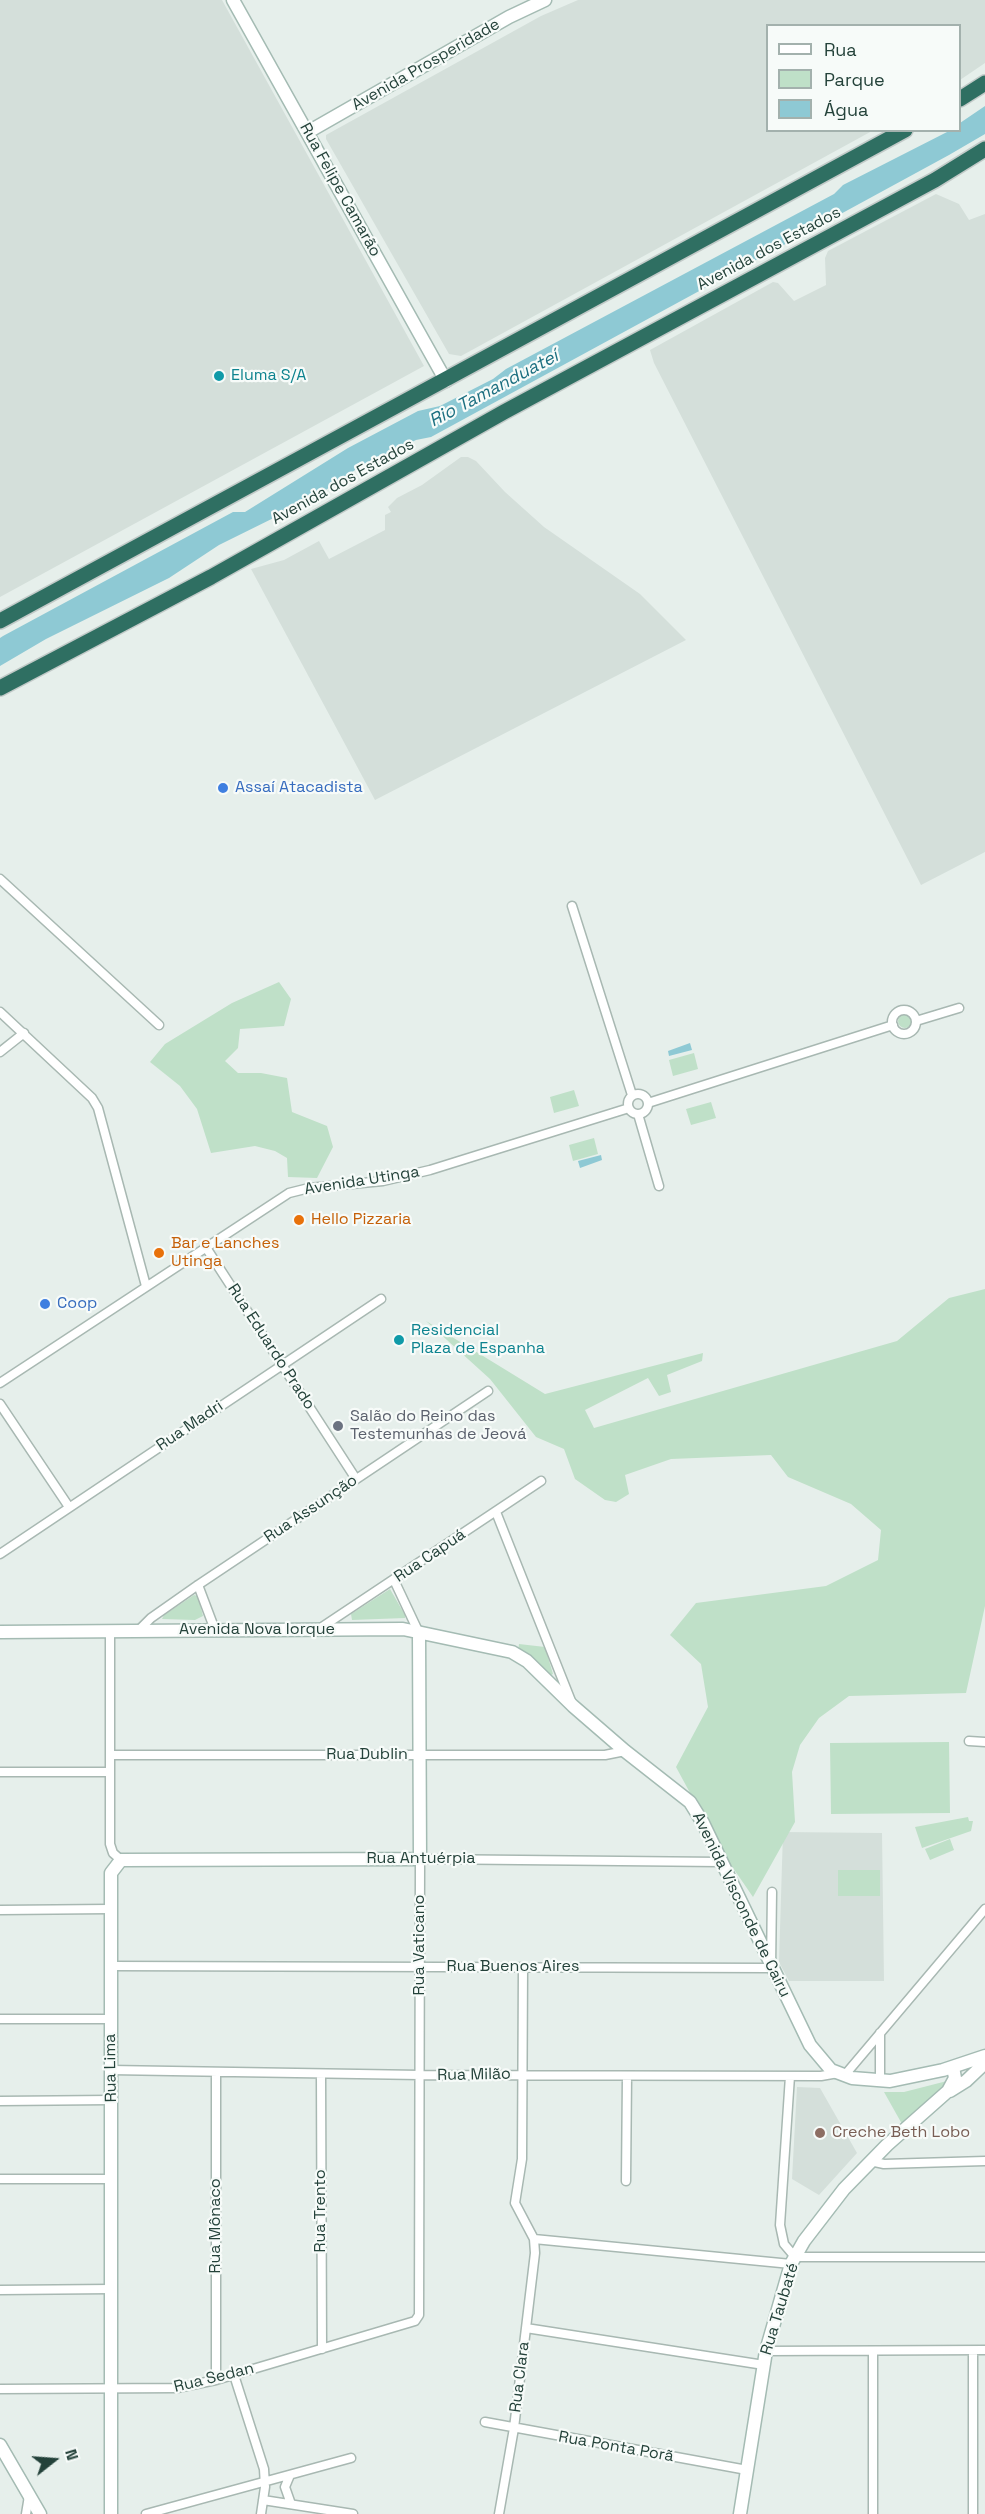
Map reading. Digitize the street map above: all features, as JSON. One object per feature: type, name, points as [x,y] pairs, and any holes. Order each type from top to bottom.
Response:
[{"type":"highway","points":[[961,98],[985,83]]},
{"type":"highway","points":[[0,621],[901,132]]},
{"type":"highway","name":"Avenida dos Estados","points":[[0,688],[211,577],[515,407],[935,180],[985,149]]},
{"type":"main road","name":"Rua Felipe Camarão","points":[[232,0],[446,381]]},
{"type":"main road","name":"Avenida Prosperidade","points":[[308,132],[509,17],[545,0]]},
{"type":"main road","name":"Avenida Nova Iorque","points":[[0,1632],[403,1629],[512,1652]]},
{"type":"main road","name":"Rua Vaticano","points":[[418,1633],[420,1859]]},
{"type":"main road","name":"Avenida Visconde de Cairu","points":[[512,1652],[527,1661],[573,1706],[690,1802],[810,2045],[819,2058],[841,2075]]},
{"type":"main road","name":"Rua Antuérpia","points":[[121,1860],[420,1859]]},
{"type":"main road","name":"Rua Lima","points":[[111,2514],[110,1878],[121,1860]]},
{"type":"main road","points":[[841,2075],[880,2081],[911,2078],[985,2056]]},
{"type":"main road","name":"Rua Taubaté","points":[[740,2514],[766,2351],[793,2260],[830,2205],[870,2161],[948,2091],[966,2081],[985,2063]]},
{"type":"main road","points":[[948,2091],[955,2078],[953,2067]]},
{"type":"main road","points":[[0,2445],[39,2514]]},
{"type":"street","points":[[0,879],[159,1025]]},
{"type":"street","points":[[572,906],[632,1095]]},
{"type":"street","points":[[916,1021],[959,1008]]},
{"type":"street","points":[[902,1010],[910,1011],[916,1021],[914,1028],[908,1033],[897,1032],[892,1025],[895,1014],[902,1010]]},
{"type":"street","points":[[0,1012],[92,1098],[98,1108],[146,1286]]},
{"type":"street","points":[[638,1114],[644,1112],[648,1103],[892,1025]]},
{"type":"street","points":[[0,1052],[24,1033]]},
{"type":"street","points":[[648,1103],[643,1095],[632,1095],[628,1099],[628,1108],[638,1114],[659,1186]]},
{"type":"street","name":"Avenida Utinga","points":[[0,1383],[205,1246],[289,1193],[330,1185],[382,1181],[430,1170],[628,1108]]},
{"type":"street","name":"Rua Eduardo Prado","points":[[205,1246],[356,1479]]},
{"type":"street","name":"Rua Madri","points":[[0,1554],[381,1299]]},
{"type":"street","name":"Rua Assunção","points":[[138,1631],[151,1618],[198,1585],[488,1392]]},
{"type":"street","points":[[0,1404],[69,1507]]},
{"type":"street","name":"Rua Capuá","points":[[319,1630],[541,1481]]},
{"type":"street","points":[[496,1512],[573,1706]]},
{"type":"street","name":"Rua Vaticano","points":[[394,1580],[418,1633]]},
{"type":"street","points":[[198,1585],[215,1630]]},
{"type":"street","points":[[110,1631],[110,1844],[113,1853],[121,1860]]},
{"type":"street","points":[[969,1741],[985,1742]]},
{"type":"street","name":"Rua Dublin","points":[[110,1755],[605,1755],[625,1750]]},
{"type":"street","points":[[0,1772],[110,1772]]},
{"type":"street","name":"Rua Vaticano","points":[[419,2315],[420,1859]]},
{"type":"street","name":"Rua Antuérpia","points":[[420,1859],[721,1862]]},
{"type":"street","points":[[771,1968],[772,1892]]},
{"type":"street","points":[[0,1911],[110,1909]]},
{"type":"street","points":[[841,2075],[984,1911]]},
{"type":"street","name":"Rua Buenos Aires","points":[[110,1966],[771,1968]]},
{"type":"street","points":[[523,1967],[521,2166],[515,2203],[534,2240],[793,2260],[985,2257]]},
{"type":"street","points":[[0,2019],[110,2019]]},
{"type":"street","points":[[880,2033],[880,2081]]},
{"type":"street","name":"Rua Milão","points":[[110,2070],[420,2075],[841,2075]]},
{"type":"street","name":"Rua Mônaco","points":[[216,2072],[216,2380]]},
{"type":"street","name":"Rua Trento","points":[[321,2074],[322,2349]]},
{"type":"street","points":[[626,2181],[627,2076]]},
{"type":"street","points":[[790,2076],[780,2225],[784,2244],[793,2260]]},
{"type":"street","points":[[0,2101],[111,2100]]},
{"type":"street","points":[[870,2161],[884,2164],[985,2161]]},
{"type":"street","points":[[0,2179],[110,2179]]},
{"type":"street","name":"Rua Clara","points":[[499,2514],[514,2428],[534,2268],[534,2240]]},
{"type":"street","points":[[0,2290],[112,2289]]},
{"type":"street","name":"Rua Sedan","points":[[0,2389],[170,2389],[216,2380],[411,2323],[419,2315]]},
{"type":"street","points":[[526,2328],[764,2365]]},
{"type":"street","points":[[766,2351],[985,2350]]},
{"type":"street","points":[[873,2351],[873,2514]]},
{"type":"street","points":[[973,2351],[973,2514]]},
{"type":"street","points":[[234,2375],[266,2482],[261,2514]]},
{"type":"street","name":"Rua Ponta Porã","points":[[486,2422],[747,2470]]},
{"type":"street","points":[[147,2514],[351,2458]]},
{"type":"street","points":[[290,2475],[285,2487],[291,2504]]},
{"type":"street","points":[[26,2514],[29,2496]]},
{"type":"street","points":[[263,2500],[353,2514]]},
{"type":"shaded area","points":[[0,0],[222,0],[424,366],[0,597]]},
{"type":"shaded area","points":[[578,0],[985,0],[985,63],[961,79],[961,24],[766,24],[766,132],[870,132],[461,356],[449,354],[326,139],[326,135],[541,16]]},
{"type":"shaded area","points":[[936,194],[959,204],[969,220],[985,214],[985,852],[921,885],[654,363],[650,350],[773,282],[778,283],[794,301],[826,285],[825,258],[828,251]]},
{"type":"shaded area","points":[[461,457],[468,457],[476,461],[505,492],[544,527],[640,594],[686,640],[375,800],[251,569],[284,560],[319,541],[329,559],[385,530],[385,515],[391,512],[388,507],[397,498],[422,485]]},
{"type":"shaded area","points":[[783,1832],[882,1833],[884,1981],[789,1981],[779,1962]]},
{"type":"shaded area","name":"Creche Beth Lobo","points":[[797,2087],[820,2088],[857,2153],[819,2195],[792,2179]]},
{"type":"green space","points":[[279,982],[291,999],[284,1026],[240,1029],[238,1048],[225,1061],[238,1073],[261,1073],[287,1078],[292,1112],[327,1126],[333,1147],[317,1178],[288,1177],[287,1158],[275,1151],[255,1146],[211,1153],[197,1109],[180,1086],[150,1062],[165,1044],[232,1003]]},
{"type":"green space","points":[[902,1014],[908,1014],[912,1021],[908,1028],[902,1028],[898,1024],[898,1018]]},
{"type":"green space","points":[[694,1053],[698,1069],[673,1076],[669,1060]]},
{"type":"green space","points":[[574,1090],[579,1106],[554,1113],[550,1097]]},
{"type":"green space","points":[[711,1102],[716,1118],[691,1125],[686,1109]]},
{"type":"green space","points":[[594,1138],[598,1154],[573,1161],[569,1145]]},
{"type":"green space","points":[[985,1289],[985,1606],[966,1693],[849,1696],[819,1718],[800,1745],[792,1772],[795,1822],[753,1897],[722,1852],[676,1767],[708,1707],[701,1664],[670,1635],[696,1603],[826,1586],[878,1560],[881,1530],[851,1504],[788,1477],[771,1455],[671,1459],[625,1475],[629,1494],[616,1502],[605,1500],[575,1479],[564,1449],[536,1437],[490,1379],[426,1321],[545,1394],[703,1353],[702,1361],[667,1375],[671,1392],[659,1396],[648,1378],[585,1410],[594,1428],[897,1341],[949,1298]]},
{"type":"green space","points":[[390,1589],[405,1618],[352,1620],[351,1614]]},
{"type":"green space","points":[[194,1595],[198,1596],[203,1616],[195,1620],[162,1619],[164,1615]]},
{"type":"green space","points":[[519,1644],[545,1647],[553,1674],[549,1676],[518,1651]]},
{"type":"green space","points":[[949,1742],[950,1813],[831,1814],[830,1743]]},
{"type":"green space","points":[[968,1817],[969,1821],[973,1821],[971,1831],[922,1848],[915,1827]]},
{"type":"green space","points":[[950,1839],[954,1850],[930,1860],[925,1849]]},
{"type":"green space","points":[[838,1870],[880,1870],[880,1896],[838,1896]]},
{"type":"green space","points":[[947,2081],[950,2083],[902,2124],[884,2092],[904,2092]]},
{"type":"water","name":"Rio Tamanduateí","points":[[985,106],[985,134],[949,155],[431,437],[416,440],[358,468],[314,498],[219,545],[169,578],[46,639],[0,666],[0,638],[3,636],[233,512],[245,512],[348,448],[418,411],[440,406],[493,379],[506,369],[834,194],[843,185],[947,132],[961,132],[961,122]]},
{"type":"water","points":[[690,1043],[692,1050],[669,1056],[668,1051]]},
{"type":"water","points":[[601,1155],[602,1160],[580,1168],[578,1161]]},
{"type":"place","name":"Eluma S/A","points":[[219,376]]},
{"type":"place","name":"Assaí Atacadista","points":[[223,788]]},
{"type":"place","name":"Hello Pizzaria","points":[[299,1220]]},
{"type":"place","name":"Bar e Lanches Utinga","points":[[159,1253]]},
{"type":"place","name":"Coop","points":[[45,1304]]},
{"type":"place","name":"Residencial Plaza de Espanha","points":[[399,1340]]},
{"type":"place","name":"Salão do Reino das Testemunhas de Jeová","points":[[338,1426]]},
{"type":"place","name":"Creche Beth Lobo","points":[[820,2133]]}]
